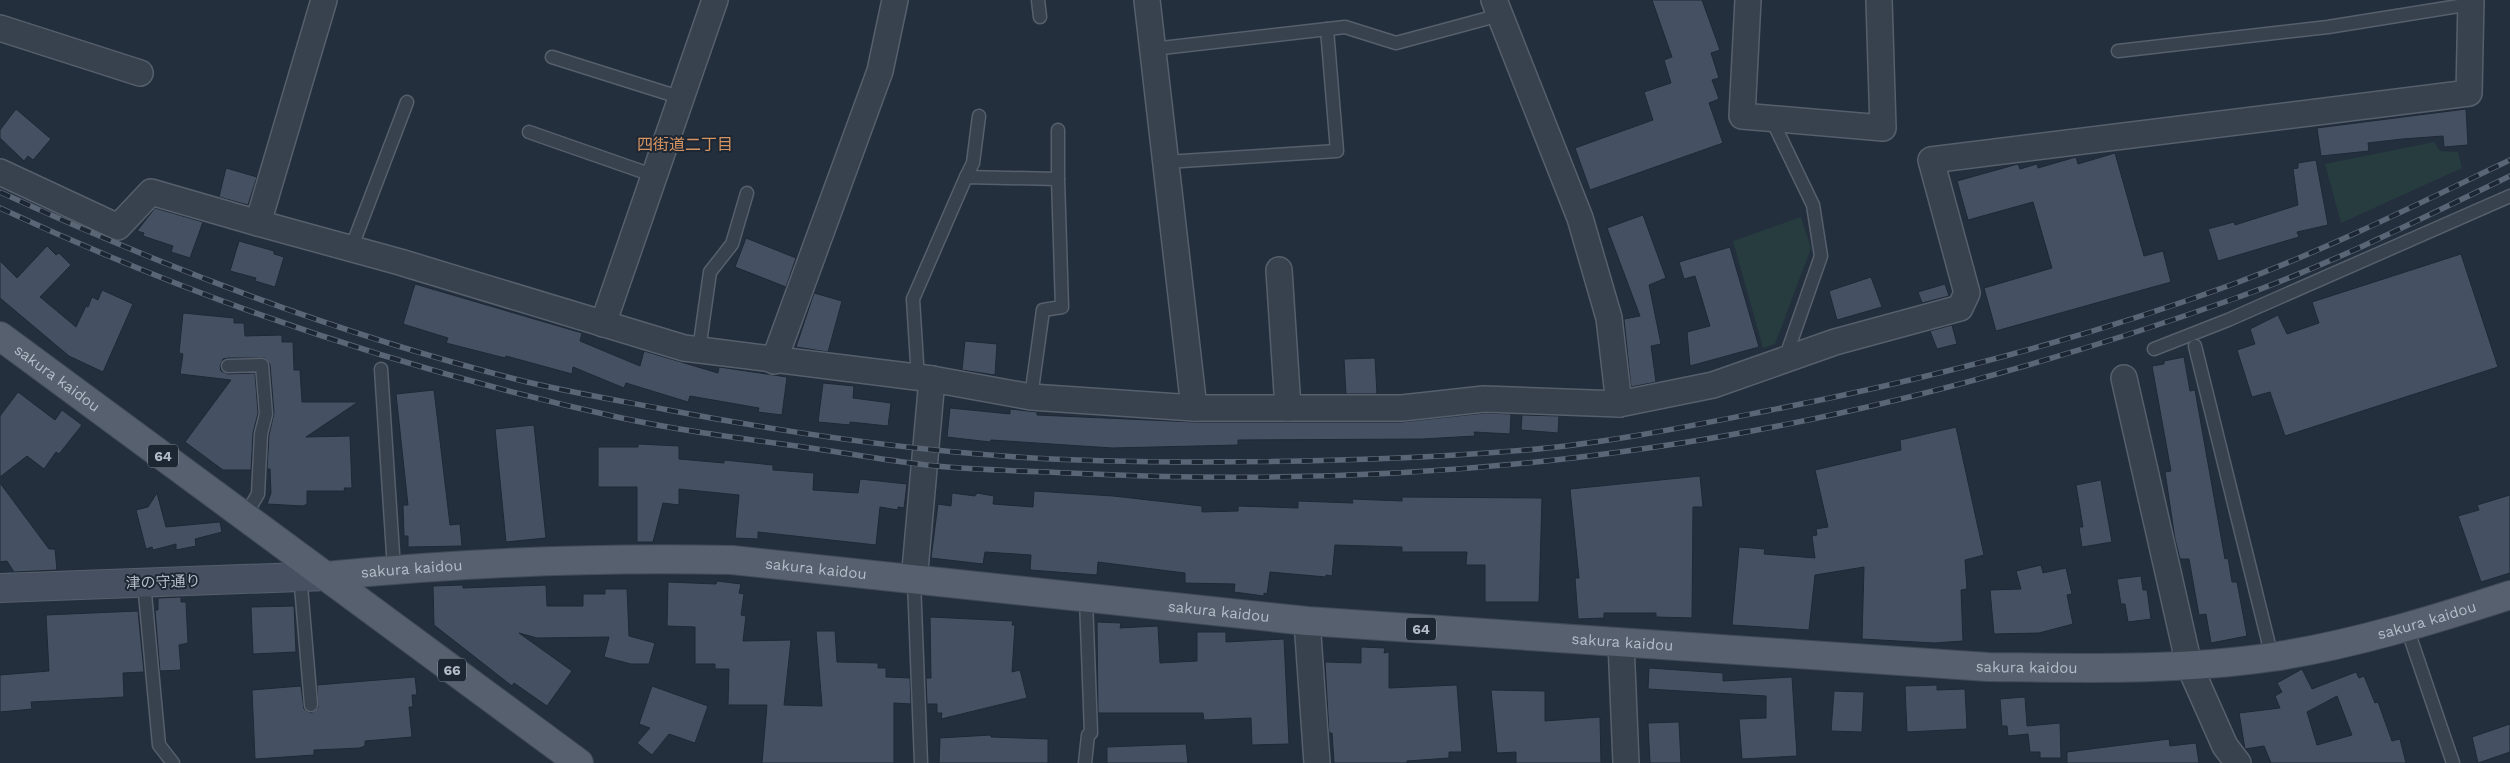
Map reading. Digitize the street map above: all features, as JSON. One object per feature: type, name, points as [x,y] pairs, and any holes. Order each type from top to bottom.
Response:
[{"type":"main road","name":"sakura kaidou","points":[[0,336],[326,576],[394,569],[656,558],[732,560],[914,581],[1307,621],[1988,667],[2092,669],[2189,665],[2272,657],[2336,644],[2510,595]]},
{"type":"main road","name":"66","points":[[326,576],[579,763]]},
{"type":"street","points":[[258,223],[324,0]]},
{"type":"street","points":[[603,324],[715,0]]},
{"type":"street","points":[[774,361],[880,71],[895,0]]},
{"type":"street","points":[[1147,0],[1194,408]]},
{"type":"street","points":[[1748,0],[1742,116],[1883,128],[1879,0]]},
{"type":"street","points":[[0,172],[118,227],[151,192],[684,348],[774,361],[926,379],[1031,397],[1194,408],[1402,408],[1484,399],[1619,404],[1713,384],[1835,342],[1960,308],[1967,293],[1931,160],[2470,93],[2471,2]]},
{"type":"street","points":[[1497,7],[1580,218],[1609,318],[1619,404]]},
{"type":"street","points":[[0,28],[140,73]]},
{"type":"street","points":[[1279,270],[1288,408]]},
{"type":"street","points":[[2124,378],[2189,665],[2225,746],[2238,763]]},
{"type":"street","points":[[914,581],[926,379]]},
{"type":"street","name":"津の守通り","points":[[0,588],[326,576]]},
{"type":"street","points":[[1307,621],[1317,763]]},
{"type":"street","points":[[1621,642],[1626,763]]},
{"type":"lane","points":[[1038,0],[1040,17]]},
{"type":"lane","points":[[2118,51],[2328,27],[2471,2]]},
{"type":"lane","points":[[1153,49],[1346,28],[1396,43],[1497,7]]},
{"type":"lane","points":[[1166,162],[1337,151],[1327,30]]},
{"type":"lane","points":[[552,57],[682,98]]},
{"type":"lane","points":[[351,249],[406,102]]},
{"type":"lane","points":[[926,379],[913,299],[973,163],[979,116]]},
{"type":"lane","points":[[1771,118],[1813,204],[1821,256],[1785,359]]},
{"type":"lane","points":[[1031,397],[1043,310],[1062,307],[1058,130]]},
{"type":"lane","points":[[529,132],[655,176]]},
{"type":"lane","points":[[966,177],[1058,179]]},
{"type":"lane","points":[[699,350],[710,272],[732,244],[748,193]]},
{"type":"lane","points":[[2154,349],[2228,320],[2510,196]]},
{"type":"lane","points":[[2195,346],[2272,657]]},
{"type":"lane","points":[[228,366],[262,365],[266,414],[261,434],[258,494],[245,516]]},
{"type":"lane","points":[[381,369],[394,569]]},
{"type":"lane","points":[[297,577],[301,586],[311,705]]},
{"type":"lane","points":[[914,581],[921,763]]},
{"type":"lane","points":[[144,583],[158,745],[173,763]]},
{"type":"lane","points":[[1085,763],[1088,735],[1091,733],[1086,599]]},
{"type":"lane","points":[[2406,625],[2452,763]]},
{"type":"green space","points":[[2434,142],[2440,151],[2458,152],[2462,168],[2341,223],[2325,164]]},
{"type":"green space","points":[[1801,217],[1811,248],[1775,344],[1763,348],[1733,241]]},
{"type":"building","points":[[1652,0],[1702,0],[1720,50],[1711,53],[1719,78],[1712,80],[1719,99],[1709,103],[1723,143],[1590,190],[1575,148],[1653,120],[1644,92],[1671,83],[1664,60],[1672,57]]},
{"type":"building","points":[[16,109],[51,139],[33,160],[28,156],[24,161],[0,138],[0,130]]},
{"type":"building","points":[[2466,109],[2468,145],[2444,147],[2443,136],[2402,139],[2368,143],[2369,151],[2321,156],[2317,128]]},
{"type":"building","points":[[2115,153],[2144,256],[2163,251],[2171,282],[1996,331],[1984,288],[2052,268],[2033,202],[1968,220],[1957,181],[2018,164],[2020,169],[2037,164],[2038,168],[2076,157],[2078,164]]},
{"type":"building","points":[[2316,160],[2328,225],[2297,232],[2299,237],[2218,261],[2208,229],[2234,222],[2235,225],[2298,205],[2293,169],[2298,168],[2298,163]]},
{"type":"building","points":[[226,168],[257,177],[248,205],[219,197]]},
{"type":"building","points":[[155,208],[203,222],[190,258],[171,252],[173,246],[143,236],[144,233],[137,231]]},
{"type":"building","points":[[1643,215],[1666,278],[1649,285],[1661,344],[1651,346],[1656,382],[1631,387],[1624,319],[1640,316],[1607,228]]},
{"type":"building","points":[[746,238],[796,258],[786,287],[735,267]]},
{"type":"building","points":[[239,241],[274,251],[274,254],[284,257],[275,287],[255,281],[256,278],[230,271]]},
{"type":"building","points":[[47,246],[56,255],[59,253],[71,265],[40,297],[76,327],[92,297],[98,300],[102,290],[133,304],[103,372],[69,356],[0,298],[0,261],[17,278]]},
{"type":"building","points":[[1730,247],[1759,347],[1690,366],[1687,332],[1710,326],[1695,276],[1684,279],[1679,262]]},
{"type":"building","points":[[2461,254],[2498,367],[2285,436],[2270,392],[2252,397],[2237,350],[2255,344],[2250,329],[2278,315],[2287,334],[2319,323],[2312,302]]},
{"type":"building","points":[[1871,277],[1882,307],[1837,320],[1829,291]]},
{"type":"building","points":[[415,284],[582,333],[580,341],[640,366],[644,351],[718,373],[719,367],[787,377],[782,415],[758,412],[759,408],[690,396],[688,402],[626,383],[624,388],[573,367],[572,374],[506,356],[505,358],[446,343],[448,338],[403,324]]},
{"type":"building","points":[[1945,284],[1949,296],[1922,303],[1918,292]]},
{"type":"building","points":[[814,293],[842,301],[828,352],[796,347]]},
{"type":"building","points":[[183,313],[234,318],[234,323],[244,323],[245,336],[282,335],[282,342],[293,342],[294,370],[300,370],[302,402],[358,402],[306,437],[350,436],[352,488],[344,488],[345,491],[307,491],[307,504],[303,506],[267,504],[271,493],[270,469],[267,469],[269,435],[274,413],[270,364],[265,358],[228,358],[223,359],[220,366],[221,371],[228,374],[255,373],[258,413],[253,433],[251,470],[223,470],[185,442],[231,380],[180,374],[183,354],[179,353]]},
{"type":"building","points":[[1952,325],[1957,344],[1937,349],[1930,331]]},
{"type":"building","points":[[965,341],[997,344],[995,375],[962,370]]},
{"type":"building","points":[[2184,357],[2190,391],[2195,390],[2225,559],[2228,558],[2232,582],[2237,582],[2247,636],[2211,643],[2206,614],[2199,615],[2189,559],[2180,559],[2175,539],[2165,472],[2171,471],[2152,366],[2164,364],[2164,361]]},
{"type":"building","points":[[1375,358],[1377,394],[1346,394],[1344,359]]},
{"type":"building","points":[[823,383],[854,386],[853,398],[891,403],[888,426],[850,422],[850,425],[818,422]]},
{"type":"building","points":[[434,390],[450,525],[460,524],[462,546],[408,547],[408,536],[404,536],[403,505],[408,505],[396,394]]},
{"type":"building","points":[[18,392],[55,420],[62,410],[82,425],[59,454],[56,452],[44,469],[27,456],[0,477],[0,416]]},
{"type":"building","points":[[950,408],[1010,414],[1010,409],[1037,412],[1037,415],[1194,422],[1402,422],[1485,413],[1511,414],[1510,434],[1474,432],[1475,436],[1422,439],[1238,440],[1238,445],[1112,448],[991,440],[990,442],[947,437]]},
{"type":"building","points":[[1522,415],[1559,416],[1558,433],[1521,430]]},
{"type":"building","points":[[534,425],[546,538],[506,542],[495,429]]},
{"type":"building","points":[[1956,427],[1984,555],[1965,560],[1967,589],[1961,590],[1963,641],[1934,643],[1862,639],[1864,567],[1815,575],[1809,630],[1732,625],[1739,547],[1765,549],[1764,554],[1815,558],[1812,536],[1817,535],[1816,529],[1828,527],[1815,470],[1901,450],[1900,440]]},
{"type":"building","points":[[638,444],[679,446],[679,459],[724,463],[724,460],[773,465],[773,470],[814,473],[813,490],[858,493],[860,479],[907,484],[904,508],[898,507],[898,510],[880,507],[876,545],[758,532],[758,539],[735,538],[739,495],[679,489],[679,505],[663,503],[653,542],[637,542],[637,487],[598,487],[598,447],[638,447]]},
{"type":"building","points":[[1700,476],[1703,507],[1693,507],[1692,618],[1656,617],[1656,613],[1604,613],[1604,618],[1578,619],[1575,578],[1579,578],[1570,489]]},
{"type":"building","points":[[2101,480],[2112,542],[2082,547],[2079,527],[2083,527],[2076,485]]},
{"type":"building","points":[[0,483],[49,549],[55,549],[57,570],[14,572],[7,561],[0,562]]},
{"type":"building","points":[[1034,491],[1113,496],[1202,506],[1202,512],[1238,511],[1238,506],[1298,508],[1298,501],[1353,503],[1352,499],[1402,501],[1402,497],[1542,498],[1539,602],[1485,602],[1485,565],[1466,565],[1467,552],[1402,552],[1402,547],[1335,545],[1332,576],[1270,572],[1267,594],[1264,593],[1264,596],[1234,592],[1235,584],[1185,583],[1185,573],[1098,562],[1097,575],[1030,570],[1031,555],[985,552],[983,564],[931,558],[938,504],[951,506],[952,493],[975,496],[977,493],[994,496],[993,504],[1033,507]]},
{"type":"building","points":[[157,493],[166,527],[220,522],[222,532],[195,539],[196,546],[176,550],[176,544],[153,550],[152,547],[146,549],[136,510],[148,507]]},
{"type":"building","points":[[2510,495],[2510,573],[2481,582],[2458,516],[2479,510],[2477,505]]},
{"type":"building","points":[[2041,565],[2043,573],[2066,568],[2072,594],[2067,595],[2073,624],[2039,633],[1994,634],[1990,590],[2021,589],[2016,571]]},
{"type":"building","points":[[2141,576],[2143,590],[2147,590],[2151,619],[2128,622],[2125,604],[2121,604],[2117,579]]},
{"type":"building","points":[[717,581],[741,584],[739,593],[744,594],[741,615],[746,616],[743,641],[791,640],[784,705],[822,706],[816,631],[835,631],[837,662],[878,663],[878,668],[886,668],[886,677],[910,678],[911,704],[894,703],[894,763],[762,763],[767,705],[728,705],[729,669],[715,669],[715,664],[695,664],[695,627],[667,626],[668,582],[716,584]]},
{"type":"building","points":[[463,585],[463,588],[546,585],[547,606],[583,606],[583,594],[605,594],[605,589],[627,589],[629,636],[655,643],[649,664],[631,664],[604,657],[609,637],[537,638],[519,633],[572,671],[547,706],[514,683],[512,686],[434,625],[433,586]]},
{"type":"building","points":[[181,597],[181,602],[186,602],[188,643],[179,645],[181,670],[160,671],[155,610],[158,610],[158,598]]},
{"type":"building","points":[[294,606],[296,652],[253,654],[251,607]]},
{"type":"building","points":[[138,611],[144,672],[123,673],[124,697],[31,702],[32,709],[0,712],[0,675],[49,671],[46,615]]},
{"type":"building","points":[[930,617],[1013,621],[1012,625],[1015,625],[1012,672],[1020,670],[1027,698],[941,719],[942,713],[937,713],[937,704],[927,704],[926,678],[931,678]]},
{"type":"building","points":[[1097,622],[1121,623],[1120,628],[1158,626],[1160,663],[1197,661],[1197,632],[1226,632],[1226,642],[1284,639],[1289,744],[1252,745],[1251,718],[1204,720],[1203,713],[1098,713]]},
{"type":"building","points":[[1361,647],[1385,648],[1384,653],[1389,652],[1389,688],[1457,685],[1462,752],[1449,752],[1449,758],[1407,761],[1407,763],[1334,763],[1332,733],[1329,733],[1325,662],[1361,663]]},
{"type":"building","points":[[1649,668],[1723,673],[1723,681],[1792,677],[1797,756],[1742,759],[1739,719],[1766,718],[1766,696],[1648,689]]},
{"type":"building","points":[[2302,669],[2312,689],[2356,672],[2359,678],[2364,676],[2375,703],[2378,702],[2392,741],[2400,739],[2406,763],[2271,763],[2264,746],[2245,749],[2239,713],[2280,708],[2275,696],[2282,692],[2277,683]],"holes":[[[2337,696],[2352,735],[2317,745],[2307,712]]]},
{"type":"building","points":[[415,677],[417,695],[412,695],[413,707],[409,707],[412,737],[365,741],[365,746],[360,748],[314,750],[314,755],[255,759],[252,690],[301,686],[304,709],[311,713],[318,708],[317,685]]},
{"type":"building","points":[[1937,685],[1937,690],[1965,689],[1967,729],[1907,732],[1905,686]]},
{"type":"building","points":[[652,686],[708,706],[695,743],[669,734],[652,755],[637,743],[650,728],[639,724]]},
{"type":"building","points":[[1491,690],[1545,691],[1545,721],[1600,717],[1601,763],[1516,763],[1516,752],[1497,753]]},
{"type":"building","points":[[1834,691],[1864,692],[1862,732],[1831,731]]},
{"type":"building","points":[[2025,697],[2027,726],[2060,723],[2061,758],[2040,758],[2040,752],[2030,752],[2028,734],[2008,736],[2007,726],[2002,726],[2000,699]]},
{"type":"building","points":[[1679,722],[1681,763],[1650,763],[1648,723]]},
{"type":"building","points":[[2510,724],[2510,752],[2478,763],[2472,737]]},
{"type":"building","points":[[991,735],[991,737],[1048,739],[1048,763],[939,763],[940,738]]},
{"type":"building","points":[[2169,739],[2170,746],[2196,743],[2199,763],[2067,763],[2067,752]]},
{"type":"building","points":[[1186,744],[1188,763],[1107,763],[1107,747]]},
{"type":"railway","points":[[0,192],[194,275],[326,323],[459,364],[562,390],[755,426],[842,439],[973,454],[1086,460],[1177,462],[1281,461],[1445,456],[1587,443],[1771,410],[1947,371],[2064,340],[2236,283],[2340,240],[2510,160]]},
{"type":"railway","points":[[0,208],[150,273],[302,329],[458,377],[639,422],[729,437],[944,467],[1142,476],[1289,477],[1436,471],[1582,457],[1655,447],[1802,421],[1949,387],[2094,345],[2271,285],[2409,225],[2510,176]]},
{"type":"district","name":"四街道二丁目","points":[[685,144]]}]
